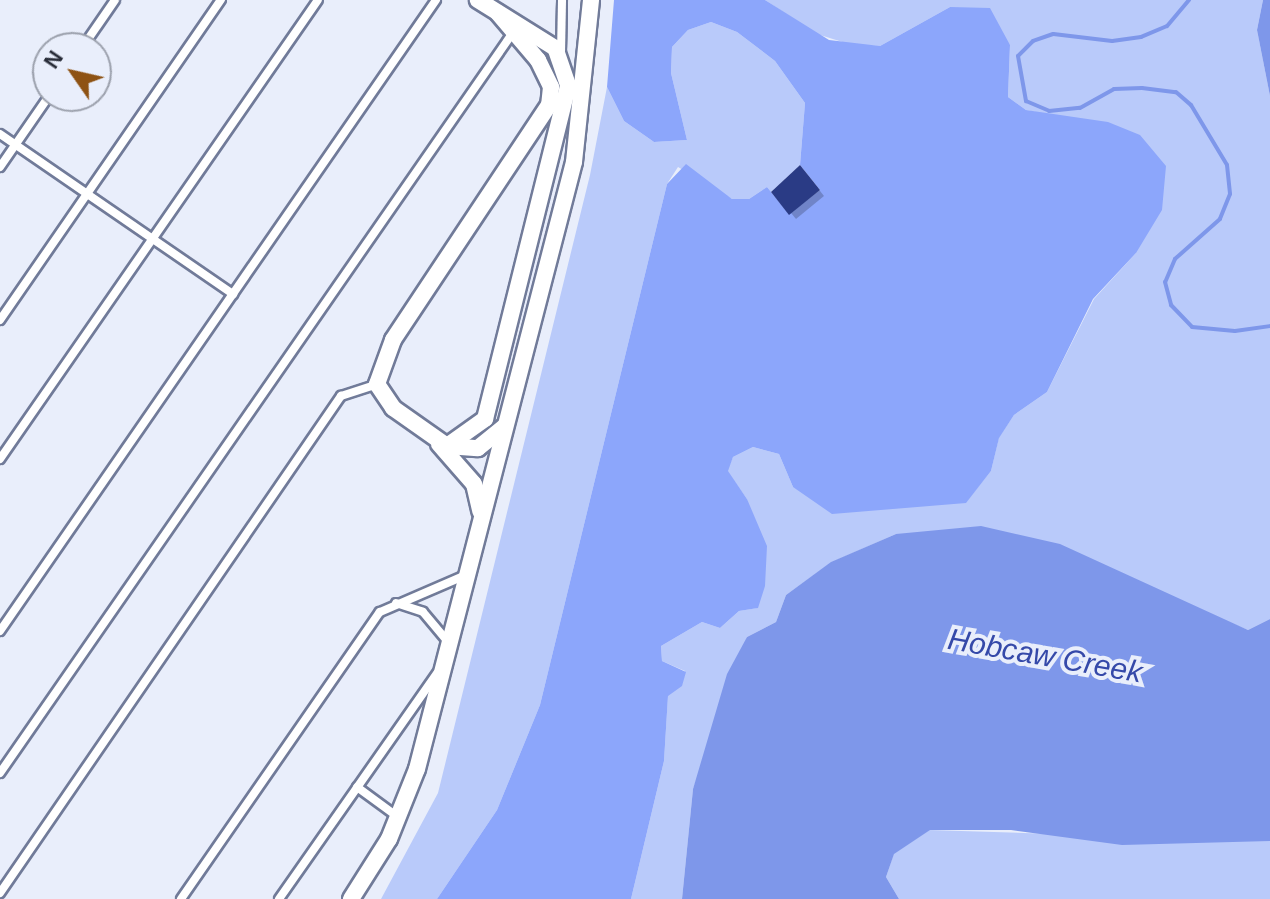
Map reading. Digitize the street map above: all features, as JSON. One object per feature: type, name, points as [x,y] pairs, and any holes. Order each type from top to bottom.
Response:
[{"type":"street","points":[[447,446],[485,419],[565,110],[568,85],[560,58],[537,33],[478,0]]},
{"type":"street","points":[[351,899],[398,817],[417,769],[574,162],[591,0]]},
{"type":"street","points":[[498,13],[514,31],[551,87],[549,105],[393,340],[377,384],[393,408],[447,446],[478,448],[506,426]]},
{"type":"street","points":[[430,433],[474,484],[482,520]]},
{"type":"lane","points":[[93,32],[115,0]]},
{"type":"lane","points":[[0,320],[221,0]]},
{"type":"lane","points":[[0,459],[318,0]]},
{"type":"lane","points":[[0,631],[436,0]]},
{"type":"lane","points":[[560,58],[562,0]]},
{"type":"lane","points":[[0,773],[514,31]]},
{"type":"lane","points":[[0,167],[38,112]]},
{"type":"lane","points":[[0,134],[233,294]]},
{"type":"lane","points":[[0,893],[341,396],[377,384]]},
{"type":"lane","points":[[181,899],[362,633],[395,603],[468,574]]},
{"type":"lane","points":[[395,603],[423,612],[449,644]]},
{"type":"lane","points":[[279,899],[445,663]]},
{"type":"lane","points":[[357,787],[398,817]]},
{"type":"shaded area","points":[[614,0],[765,0],[829,40],[880,46],[950,7],[990,8],[1010,45],[1008,97],[1026,110],[1108,122],[1140,135],[1166,166],[1162,210],[1136,253],[1093,299],[1047,392],[1014,415],[999,438],[991,471],[966,503],[832,514],[793,487],[779,454],[753,447],[733,457],[728,471],[747,499],[767,546],[765,586],[758,608],[739,611],[720,628],[702,622],[661,646],[662,661],[686,672],[682,686],[668,696],[664,761],[631,899],[437,899],[497,810],[540,705],[667,184],[686,164],[732,199],[749,199],[767,187],[789,214],[820,190],[800,165],[805,103],[775,61],[737,32],[711,22],[688,30],[672,47],[671,73],[687,140],[654,142],[624,121],[607,87]]},
{"type":"shaded area","points":[[765,0],[1263,0],[1257,30],[1270,96],[1270,619],[1248,630],[1163,595],[896,534],[832,562],[786,595],[776,622],[747,637],[693,789],[682,899],[631,899],[664,761],[668,695],[685,671],[662,661],[661,646],[702,622],[720,628],[739,611],[757,608],[747,499],[727,471],[733,457],[753,447],[779,454],[793,487],[901,507],[966,502],[991,471],[999,437],[1014,415],[1047,392],[1094,299],[1136,253],[1061,117],[1026,110],[1008,97],[1010,45],[950,7],[880,46],[852,45],[817,34]]},
{"type":"shaded area","points":[[711,22],[737,32],[775,61],[805,103],[800,165],[771,192],[767,187],[749,199],[732,199],[678,167],[667,184],[540,705],[497,810],[437,899],[381,899],[438,793],[590,175],[607,87],[624,121],[654,142],[687,140],[671,73],[672,47],[688,30]]},
{"type":"shaded area","points":[[929,830],[1270,841],[1270,899],[899,899],[886,877],[894,853]]},
{"type":"water","points":[[1263,0],[1270,0],[1270,96],[1257,30]]},
{"type":"water","name":"Hobcaw Creek","points":[[981,526],[1060,544],[1248,630],[1270,619],[1270,841],[1122,845],[1011,830],[930,830],[894,854],[886,877],[899,899],[682,899],[693,789],[727,674],[747,637],[776,622],[786,595],[831,562],[896,534]]},
{"type":"building","points":[[800,165],[820,190],[789,215],[771,192]]},
{"type":"waterway","points":[[1189,0],[1167,26],[1141,37],[1112,41],[1053,34],[1033,41],[1018,56],[1026,101],[1049,111],[1080,108],[1114,89],[1142,88],[1176,92],[1191,105],[1227,165],[1230,194],[1220,219],[1175,259],[1165,282],[1171,305],[1192,327],[1235,331],[1270,326]]}]
